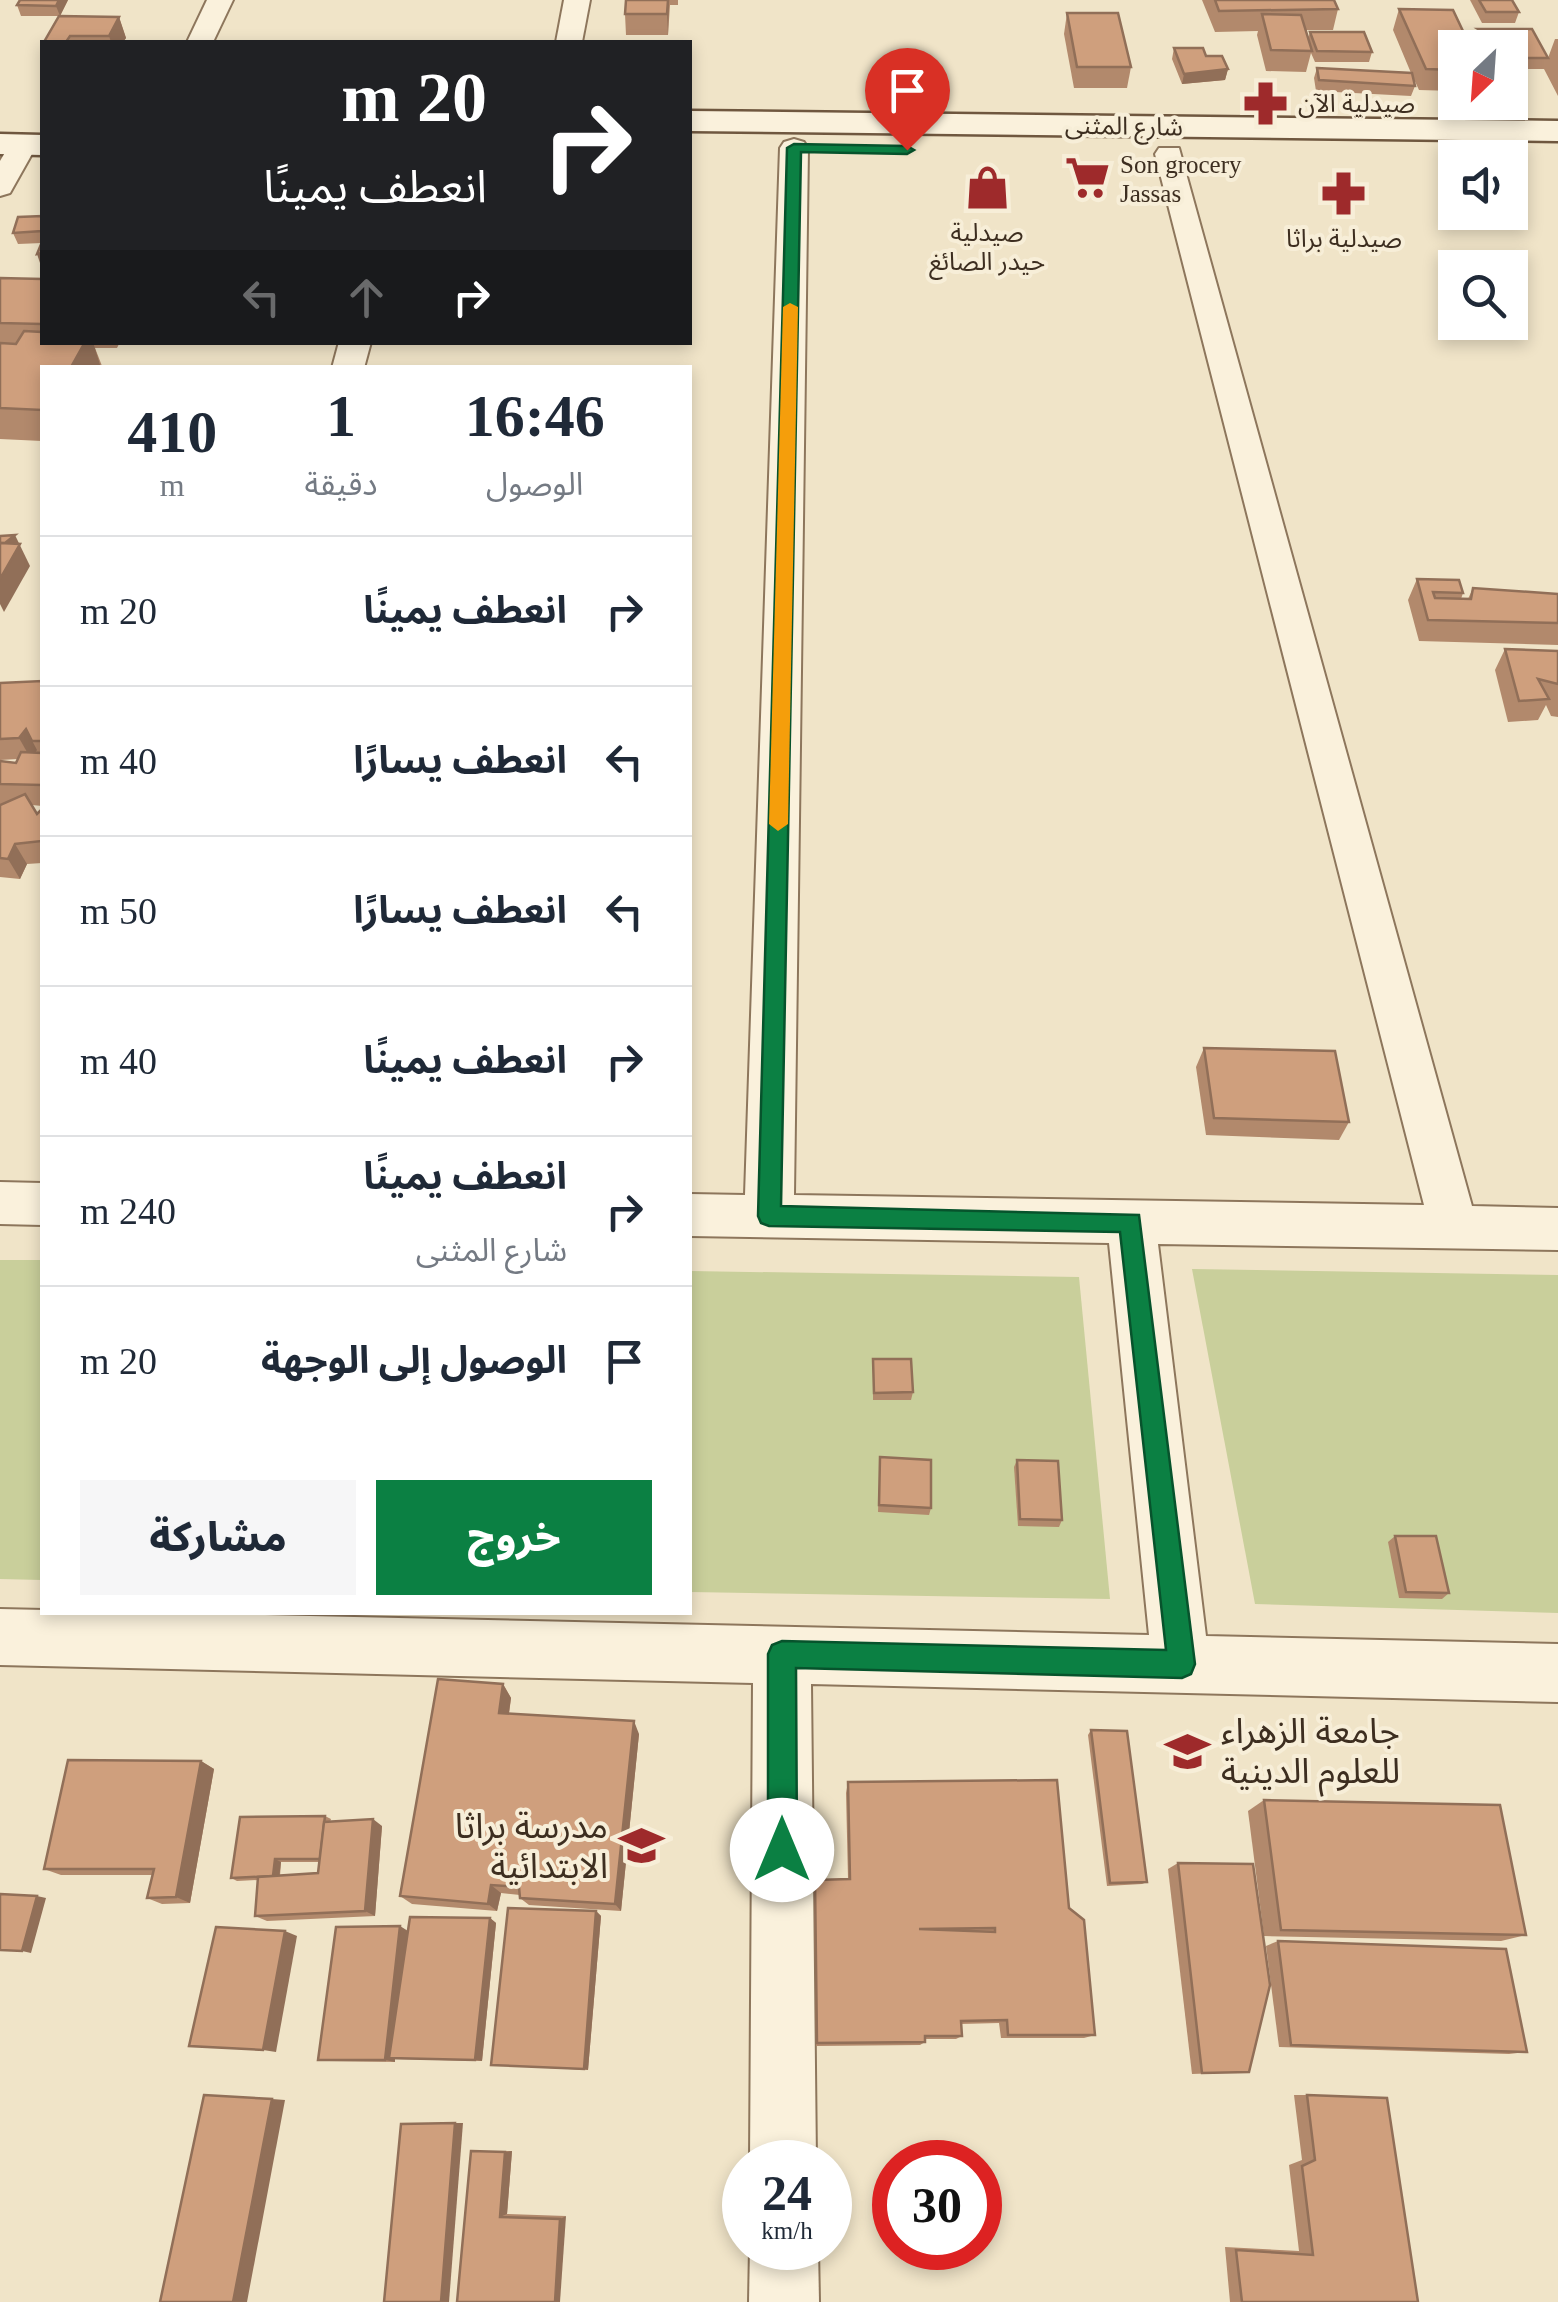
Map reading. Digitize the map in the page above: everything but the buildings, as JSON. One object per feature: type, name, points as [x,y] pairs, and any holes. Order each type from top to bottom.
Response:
[{"type":"main road","name":"شارع المثنى","points":[[692,122],[1558,130]]},
{"type":"main road","name":"شارع المثنى","points":[[692,147],[1438,160]]},
{"type":"main road","points":[[1528,161],[1558,162]]},
{"type":"street","points":[[201,40],[220,0]]},
{"type":"street","points":[[569,40],[577,0]]},
{"type":"street","points":[[0,187],[22,145]]},
{"type":"street","points":[[769,1216],[794,148]]},
{"type":"street","points":[[1170,154],[1454,1228]]},
{"type":"street","points":[[0,1203],[40,1204]]},
{"type":"street","points":[[692,1214],[1558,1230]]},
{"type":"street","points":[[1131,1222],[1182,1664]]},
{"type":"street","points":[[0,1636],[1558,1673]]},
{"type":"street","points":[[782,1654],[783,2140]]},
{"type":"street","points":[[784,2270],[784,2302]]},
{"type":"green space","points":[[0,1260],[40,1260],[40,1580],[0,1579]]},
{"type":"green space","points":[[1192,1269],[1558,1275],[1558,1613],[1255,1604]]},
{"type":"green space","points":[[692,1271],[1079,1277],[1110,1599],[692,1592]]},
{"type":"slow traffic","points":[[778,824],[790,307]]},
{"type":"place","name":"صيدلية الآن","points":[[1265,103]]},
{"type":"place","name":"Son grocery Jassas","points":[[1087,178]]},
{"type":"place","name":"صيدلية حيدر الصائغ","points":[[987,188]]},
{"type":"place","name":"صيدلية براثا","points":[[1344,194]]},
{"type":"place","name":"جامعة الزهراء للعلوم الدينية","points":[[1188,1751]]},
{"type":"place","name":"مدرسة براثا الابتدائية","points":[[641,1846]]},
{"type":"route","points":[[782,1850],[782,1654],[1182,1664],[1131,1222],[769,1216],[794,148],[907,150]]}]
